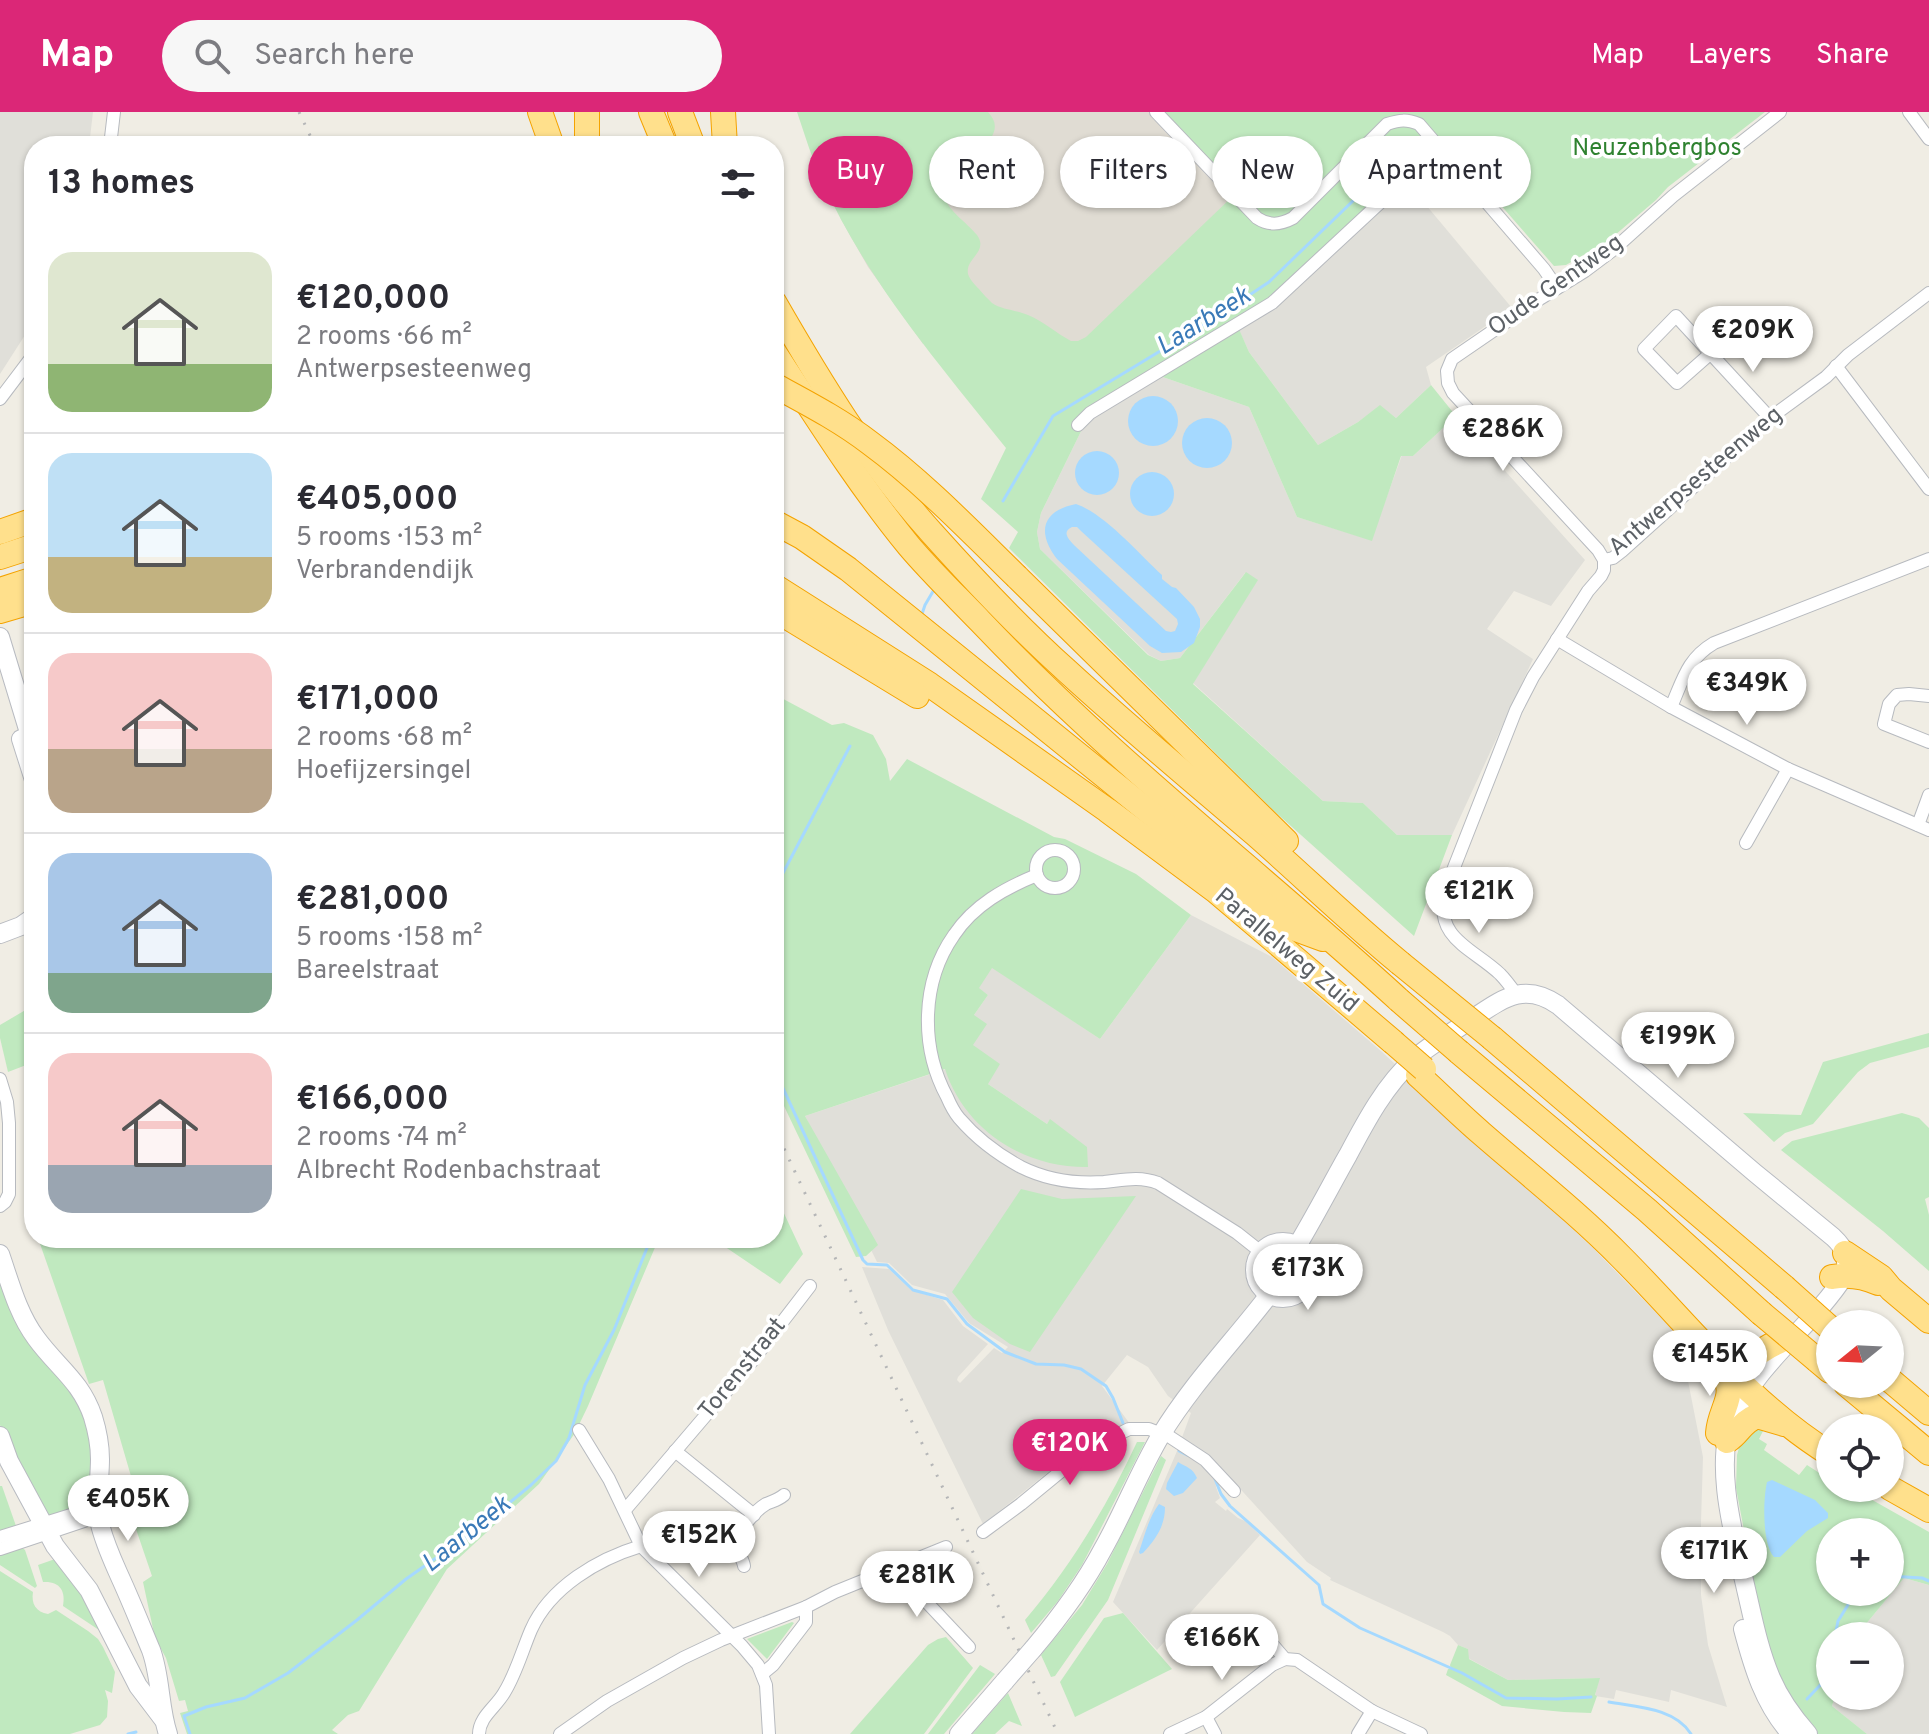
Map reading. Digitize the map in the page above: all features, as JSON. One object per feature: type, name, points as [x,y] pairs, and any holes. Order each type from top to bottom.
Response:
[{"type":"highway","points":[[540,112],[548,136]]},
{"type":"highway","points":[[587,112],[587,136]]},
{"type":"highway","points":[[651,112],[661,136]]},
{"type":"highway","points":[[680,112],[691,136]]},
{"type":"highway","points":[[696,136],[699,112]]},
{"type":"highway","points":[[723,112],[724,136]]},
{"type":"highway","points":[[784,319],[870,455],[929,530],[1065,669],[1356,926],[1492,1038],[1816,1316]]},
{"type":"highway","points":[[784,367],[864,488],[911,548],[1022,665],[1084,724],[1399,1000],[1647,1210],[1816,1359]]},
{"type":"highway","points":[[784,390],[825,412],[870,443],[912,478],[1327,882],[1356,926]]},
{"type":"highway","points":[[784,527],[848,569],[1293,928],[1336,943]]},
{"type":"highway","points":[[0,557],[24,549]]},
{"type":"highway","points":[[0,590],[24,582]]},
{"type":"highway","name":"Parallelweg Zuid","points":[[784,593],[880,663],[1107,810],[1216,891],[1421,1072],[1594,1231],[1707,1348],[1747,1384]]},
{"type":"highway","points":[[0,611],[24,604]]},
{"type":"highway","name":"Parallelweg Zuid","points":[[784,614],[880,663]]},
{"type":"highway","name":"Parallelweg Zuid","points":[[1421,1072],[1577,1195],[1638,1254],[1731,1354],[1747,1384]]},
{"type":"highway","points":[[1841,1269],[1881,1277],[1929,1321]]},
{"type":"highway","points":[[1731,1354],[1754,1356],[1778,1342]]},
{"type":"highway","points":[[1707,1348],[1729,1386],[1728,1402],[1718,1424],[1722,1437],[1736,1435],[1747,1420],[1757,1416],[1792,1428]]},
{"type":"highway","points":[[1747,1384],[1792,1428],[1816,1446]]},
{"type":"highway","points":[[1904,1392],[1929,1413]]},
{"type":"highway","points":[[1863,1398],[1929,1453]]},
{"type":"highway","points":[[1904,1496],[1929,1510]]},
{"type":"street","points":[[111,136],[114,112]]},
{"type":"street","points":[[1156,112],[1265,224],[1277,224],[1293,218],[1339,172]]},
{"type":"street","name":"Oude Gentweg","points":[[1604,560],[1453,393],[1447,371],[1452,359],[1613,250],[1673,196],[1780,112]]},
{"type":"street","points":[[1909,112],[1929,139]]},
{"type":"street","points":[[1375,136],[1387,124],[1407,119],[1419,124],[1430,136]]},
{"type":"street","points":[[1078,425],[1090,413],[1272,303],[1374,208]]},
{"type":"street","points":[[1492,208],[1557,288]]},
{"type":"street","name":"Antwerpsesteenweg","points":[[1509,997],[1502,976],[1447,928],[1442,908],[1444,893],[1516,710],[1533,677],[1588,591],[1601,576],[1604,560],[1622,551],[1770,418],[1929,293]]},
{"type":"street","points":[[1711,353],[1677,383],[1644,349],[1676,316],[1711,353],[1770,418]]},
{"type":"street","points":[[1836,366],[1929,489]]},
{"type":"street","points":[[0,399],[24,367]]},
{"type":"street","points":[[1671,707],[1699,652],[1714,643],[1929,559]]},
{"type":"street","points":[[0,637],[24,716]]},
{"type":"street","points":[[1557,639],[1671,707],[1788,769],[1923,828],[1929,795]]},
{"type":"street","points":[[0,675],[24,749]]},
{"type":"street","points":[[1929,696],[1897,695],[1889,704],[1884,724],[1929,742]]},
{"type":"street","points":[[1746,843],[1788,769]]},
{"type":"street","points":[[1037,875],[998,892],[954,934],[942,955],[929,995],[927,1037],[937,1079],[957,1116],[986,1146],[1023,1168],[1062,1182],[1132,1178],[1158,1183],[1237,1233],[1261,1252]]},
{"type":"street","points":[[0,934],[24,924]]},
{"type":"street","points":[[0,942],[24,931]]},
{"type":"street","points":[[1297,1246],[1363,1127],[1390,1085],[1406,1067],[1422,1052],[1509,997],[1529,993],[1540,995],[1558,1005],[1842,1245],[1841,1269],[1747,1384]]},
{"type":"street","points":[[0,1079],[7,1102],[9,1194],[0,1206]]},
{"type":"street","points":[[1822,1228],[1841,1269]]},
{"type":"street","points":[[1280,1242],[1297,1246],[1308,1258],[1311,1267],[1305,1287],[1291,1297],[1269,1295],[1259,1285],[1255,1273],[1261,1252],[1280,1242]]},
{"type":"street","points":[[0,1254],[36,1339],[72,1378],[92,1415],[100,1458],[99,1516],[111,1557],[151,1650],[165,1726]]},
{"type":"street","points":[[1791,1734],[1769,1704],[1757,1679],[1715,1505],[1713,1480],[1722,1437],[1747,1384],[1778,1342],[1841,1269]]},
{"type":"street","name":"Torenstraat","points":[[625,1510],[753,1360],[810,1286]]},
{"type":"street","points":[[959,1734],[1067,1607],[1092,1570],[1134,1484],[1193,1389],[1269,1295]]},
{"type":"street","points":[[983,1532],[1088,1449],[1129,1429],[1149,1429],[1166,1436],[1205,1460],[1234,1491]]},
{"type":"street","points":[[579,1430],[609,1479],[641,1546],[749,1653],[766,1685],[769,1734]]},
{"type":"street","points":[[0,1436],[9,1461],[42,1525],[89,1590],[138,1686],[165,1726]]},
{"type":"street","points":[[1722,1437],[1727,1499],[1758,1638],[1780,1697],[1808,1734]]},
{"type":"street","points":[[675,1451],[754,1515]]},
{"type":"street","points":[[744,1566],[736,1543],[741,1532],[764,1505],[784,1495]]},
{"type":"street","points":[[0,1537],[42,1525],[99,1516]]},
{"type":"street","points":[[0,1549],[42,1525]]},
{"type":"street","points":[[479,1734],[480,1725],[505,1692],[532,1628],[549,1603],[569,1583],[595,1566],[641,1546]]},
{"type":"street","points":[[560,1734],[635,1684],[683,1658],[946,1547]]},
{"type":"street","points":[[896,1566],[969,1647]]},
{"type":"street","points":[[762,1674],[773,1665],[806,1622],[806,1607]]},
{"type":"street","points":[[1266,1637],[1285,1659]]},
{"type":"street","points":[[1170,1734],[1206,1717],[1272,1665],[1285,1659],[1297,1660],[1372,1711],[1421,1734]]},
{"type":"street","points":[[1358,1734],[1372,1711]]},
{"type":"street","points":[[1206,1717],[1215,1734]]},
{"type":"shaded area","points":[[0,112],[93,112],[90,136],[24,136],[24,337],[0,374]]},
{"type":"shaded area","points":[[868,112],[1156,112],[1179,136],[1060,136],[1060,208],[1196,208],[1196,154],[1212,171],[1212,208],[1247,208],[1257,218],[1128,342],[923,344],[868,267],[836,208],[913,208],[913,136],[840,136]]},
{"type":"shaded area","points":[[1363,208],[1429,208],[1512,308],[1426,367],[1431,385],[1396,418],[1380,406],[1318,445],[1249,352],[1235,321]]},
{"type":"shaded area","points":[[1154,374],[1249,407],[1297,517],[1371,540],[1402,455],[1413,456],[1456,416],[1585,560],[1551,606],[1514,591],[1487,629],[1533,659],[1452,835],[1397,835],[1363,803],[1323,801],[1193,683],[1257,580],[1245,573],[1180,658],[1161,661],[1149,655],[1040,549],[1037,532],[1041,513],[1090,413]]},
{"type":"shaded area","points":[[1191,915],[1272,957],[1381,1051],[1593,1248],[1671,1328],[1688,1381],[1703,1457],[1701,1595],[1708,1645],[1727,1707],[1671,1690],[1669,1702],[1616,1690],[1614,1699],[1595,1696],[1599,1678],[1508,1680],[1468,1658],[1468,1649],[1443,1632],[1330,1580],[1307,1562],[1213,1459],[1220,1498],[1215,1502],[1245,1521],[1260,1535],[1157,1650],[1113,1602],[1191,1413],[1168,1396],[1148,1367],[1127,1355],[1102,1386],[1130,1424],[1066,1458],[983,1524],[888,1330],[862,1267],[889,1269],[911,1290],[943,1300],[963,1326],[988,1344],[958,1377],[960,1383],[994,1348],[1002,1353],[1008,1347],[969,1323],[945,1294],[912,1285],[889,1263],[877,1262],[805,1116],[946,1069],[1087,1167],[1086,1147],[1050,1120],[1047,1124],[988,1084],[973,1045],[974,1015],[988,995],[978,988],[992,967],[1100,1039]]},
{"type":"shaded area","points":[[1904,1578],[1929,1585],[1929,1734],[1867,1734],[1837,1710],[1904,1710],[1904,1622],[1868,1622],[1881,1606],[1904,1606]]},
{"type":"green space","name":"Neuzenbergbos","points":[[797,112],[988,112],[995,125],[992,136],[929,136],[929,208],[951,208],[977,235],[979,251],[968,268],[968,274],[992,303],[1028,315],[1071,341],[1078,341],[1086,337],[1220,208],[1323,208],[1323,136],[1212,136],[1212,172],[1196,155],[1196,136],[1179,136],[1156,112],[1765,112],[1668,187],[1608,241],[1566,265],[1554,266],[1503,208],[1531,208],[1531,136],[1339,136],[1339,208],[1366,208],[1270,299],[1235,320],[1249,352],[1318,445],[1380,405],[1396,418],[1431,385],[1456,416],[1413,456],[1401,456],[1372,541],[1297,517],[1249,407],[1154,374],[1090,413],[1041,513],[1037,532],[1040,549],[1148,655],[1161,661],[1180,658],[1246,572],[1258,580],[1193,684],[1323,801],[1363,803],[1397,835],[1452,835],[1414,936],[1273,810],[1009,548],[1018,532],[981,499],[1006,448],[882,287],[835,208],[913,208],[913,136],[808,136],[808,144]]},
{"type":"green space","points":[[784,699],[832,725],[844,723],[873,735],[886,759],[890,781],[907,759],[1054,837],[1065,839],[1136,874],[1191,915],[1100,1039],[992,968],[979,988],[988,995],[974,1015],[987,1024],[973,1045],[1000,1064],[988,1084],[1047,1124],[1050,1119],[1087,1147],[1088,1167],[1042,1161],[1000,1142],[967,1111],[945,1069],[805,1116],[878,1245],[866,1256],[856,1257],[784,1106]]},
{"type":"green space","points":[[24,1011],[24,1066],[8,1072],[0,1038],[0,1025]]},
{"type":"green space","points":[[1929,1033],[1929,1047],[1870,1063],[1858,1072],[1813,1124],[1785,1133],[1774,1142],[1743,1113],[1801,1115],[1823,1062]]},
{"type":"green space","points":[[1902,1113],[1919,1118],[1929,1128],[1929,1197],[1925,1199],[1929,1215],[1929,1271],[1781,1150],[1792,1141]]},
{"type":"green space","points":[[1021,1189],[1062,1199],[1136,1196],[1030,1352],[1010,1344],[973,1318],[952,1292]]},
{"type":"green space","points":[[784,1213],[803,1254],[780,1284],[727,1248],[784,1248]]},
{"type":"green space","points":[[41,1248],[655,1248],[575,1433],[539,1484],[447,1569],[359,1711],[348,1715],[332,1730],[338,1734],[187,1734],[180,1713],[188,1711],[185,1700],[179,1701],[166,1658],[155,1638],[143,1582],[152,1576],[124,1494],[135,1490],[103,1380],[89,1384]]},
{"type":"green space","points":[[0,1266],[71,1382],[95,1444],[89,1505],[48,1518],[15,1467],[0,1425]]},
{"type":"green space","points":[[1765,1427],[1759,1439],[1767,1444],[1764,1450],[1799,1475],[1807,1465],[1816,1471],[1816,1502],[1876,1502],[1929,1532],[1929,1585],[1904,1578],[1904,1518],[1816,1518],[1816,1606],[1881,1606],[1868,1622],[1816,1622],[1816,1710],[1837,1710],[1867,1734],[1814,1734],[1780,1687],[1755,1607],[1736,1488],[1740,1444],[1749,1431]]},
{"type":"green space","points":[[1137,1442],[1145,1442],[1082,1565],[1031,1633],[1025,1620],[1087,1535]]},
{"type":"green space","points":[[1161,1456],[1166,1460],[1108,1600],[1055,1676],[1051,1677],[1041,1655],[1082,1605],[1107,1564]]},
{"type":"green space","points":[[0,1486],[16,1526],[0,1533]]},
{"type":"green space","points":[[21,1547],[25,1550],[37,1586],[35,1588],[0,1565],[0,1554]]},
{"type":"green space","points":[[58,1558],[79,1583],[105,1637],[63,1606],[64,1596],[58,1585],[43,1582],[38,1565]]},
{"type":"green space","points":[[0,1571],[33,1592],[37,1609],[48,1614],[56,1610],[98,1639],[115,1672],[112,1693],[105,1690],[107,1717],[100,1725],[70,1734],[0,1734]]},
{"type":"green space","points":[[1123,1613],[1172,1669],[1075,1717],[1060,1682],[1104,1618]]},
{"type":"green space","points":[[792,1622],[767,1659],[747,1639]]},
{"type":"green space","points":[[946,1637],[973,1668],[924,1734],[850,1734],[928,1645]]},
{"type":"green space","points":[[1458,1645],[1468,1649],[1469,1659],[1508,1680],[1600,1678],[1591,1713],[1502,1706],[1446,1675],[1451,1669]]},
{"type":"green space","points":[[980,1665],[995,1674],[944,1734],[928,1734]]},
{"type":"green space","points":[[1008,1693],[1022,1726],[1009,1721],[995,1734],[972,1734]]},
{"type":"water","points":[[1153,396],[1171,403],[1178,421],[1171,439],[1153,446],[1135,439],[1128,421],[1135,403]]},
{"type":"water","points":[[1207,418],[1225,425],[1232,443],[1225,461],[1207,468],[1189,461],[1182,443],[1189,425]]},
{"type":"water","points":[[1097,451],[1113,457],[1119,473],[1113,489],[1097,495],[1081,489],[1075,473],[1081,457]]},
{"type":"water","points":[[1152,472],[1168,478],[1174,494],[1168,510],[1152,516],[1136,510],[1130,494],[1136,478]]},
{"type":"water","points":[[1076,504],[1098,516],[1162,575],[1162,579],[1176,588],[1194,607],[1200,619],[1194,643],[1181,652],[1162,653],[1150,646],[1057,559],[1047,540],[1046,524],[1055,512]],"holes":[[[1077,527],[1177,619],[1175,631],[1166,631],[1073,544],[1067,531]]]},
{"type":"water","points":[[1178,1462],[1197,1478],[1183,1493],[1174,1496],[1166,1489]]},
{"type":"water","points":[[1772,1480],[1815,1500],[1828,1513],[1828,1518],[1816,1518],[1816,1525],[1780,1557],[1774,1557],[1770,1551],[1765,1532],[1767,1482]]},
{"type":"water","points":[[1159,1504],[1165,1507],[1165,1514],[1159,1532],[1140,1554],[1147,1527]]},
{"type":"waterway","name":"Laarbeek","points":[[1003,501],[1053,416],[1269,282],[1346,208]]},
{"type":"waterway","points":[[921,617],[935,588]]},
{"type":"waterway","name":"Laarbeek","points":[[784,871],[850,746]]},
{"type":"waterway","points":[[784,1090],[867,1264],[887,1265],[913,1290],[947,1299],[967,1324],[1005,1352],[1036,1364],[1081,1369],[1106,1386],[1123,1423]]},
{"type":"waterway","name":"Laarbeek","points":[[190,1734],[184,1716],[206,1707],[245,1698],[288,1673],[406,1579],[479,1528],[556,1461],[569,1438],[585,1385],[614,1330],[647,1248]]},
{"type":"waterway","points":[[1179,1451],[1187,1455]]},
{"type":"waterway","points":[[1215,1479],[1230,1506],[1319,1585],[1323,1604],[1360,1628],[1462,1673],[1506,1698],[1591,1697]]},
{"type":"waterway","points":[[1904,1577],[1929,1581]]},
{"type":"waterway","points":[[1838,1622],[1847,1606]]},
{"type":"waterway","points":[[1807,1699],[1816,1690]]},
{"type":"waterway","points":[[1609,1702],[1665,1714],[1684,1725],[1691,1734]]},
{"type":"waterway","points":[[128,1734],[136,1732]]},
{"type":"railway","points":[[299,112],[310,136]]},
{"type":"railway","points":[[784,1148],[1058,1734]]}]
